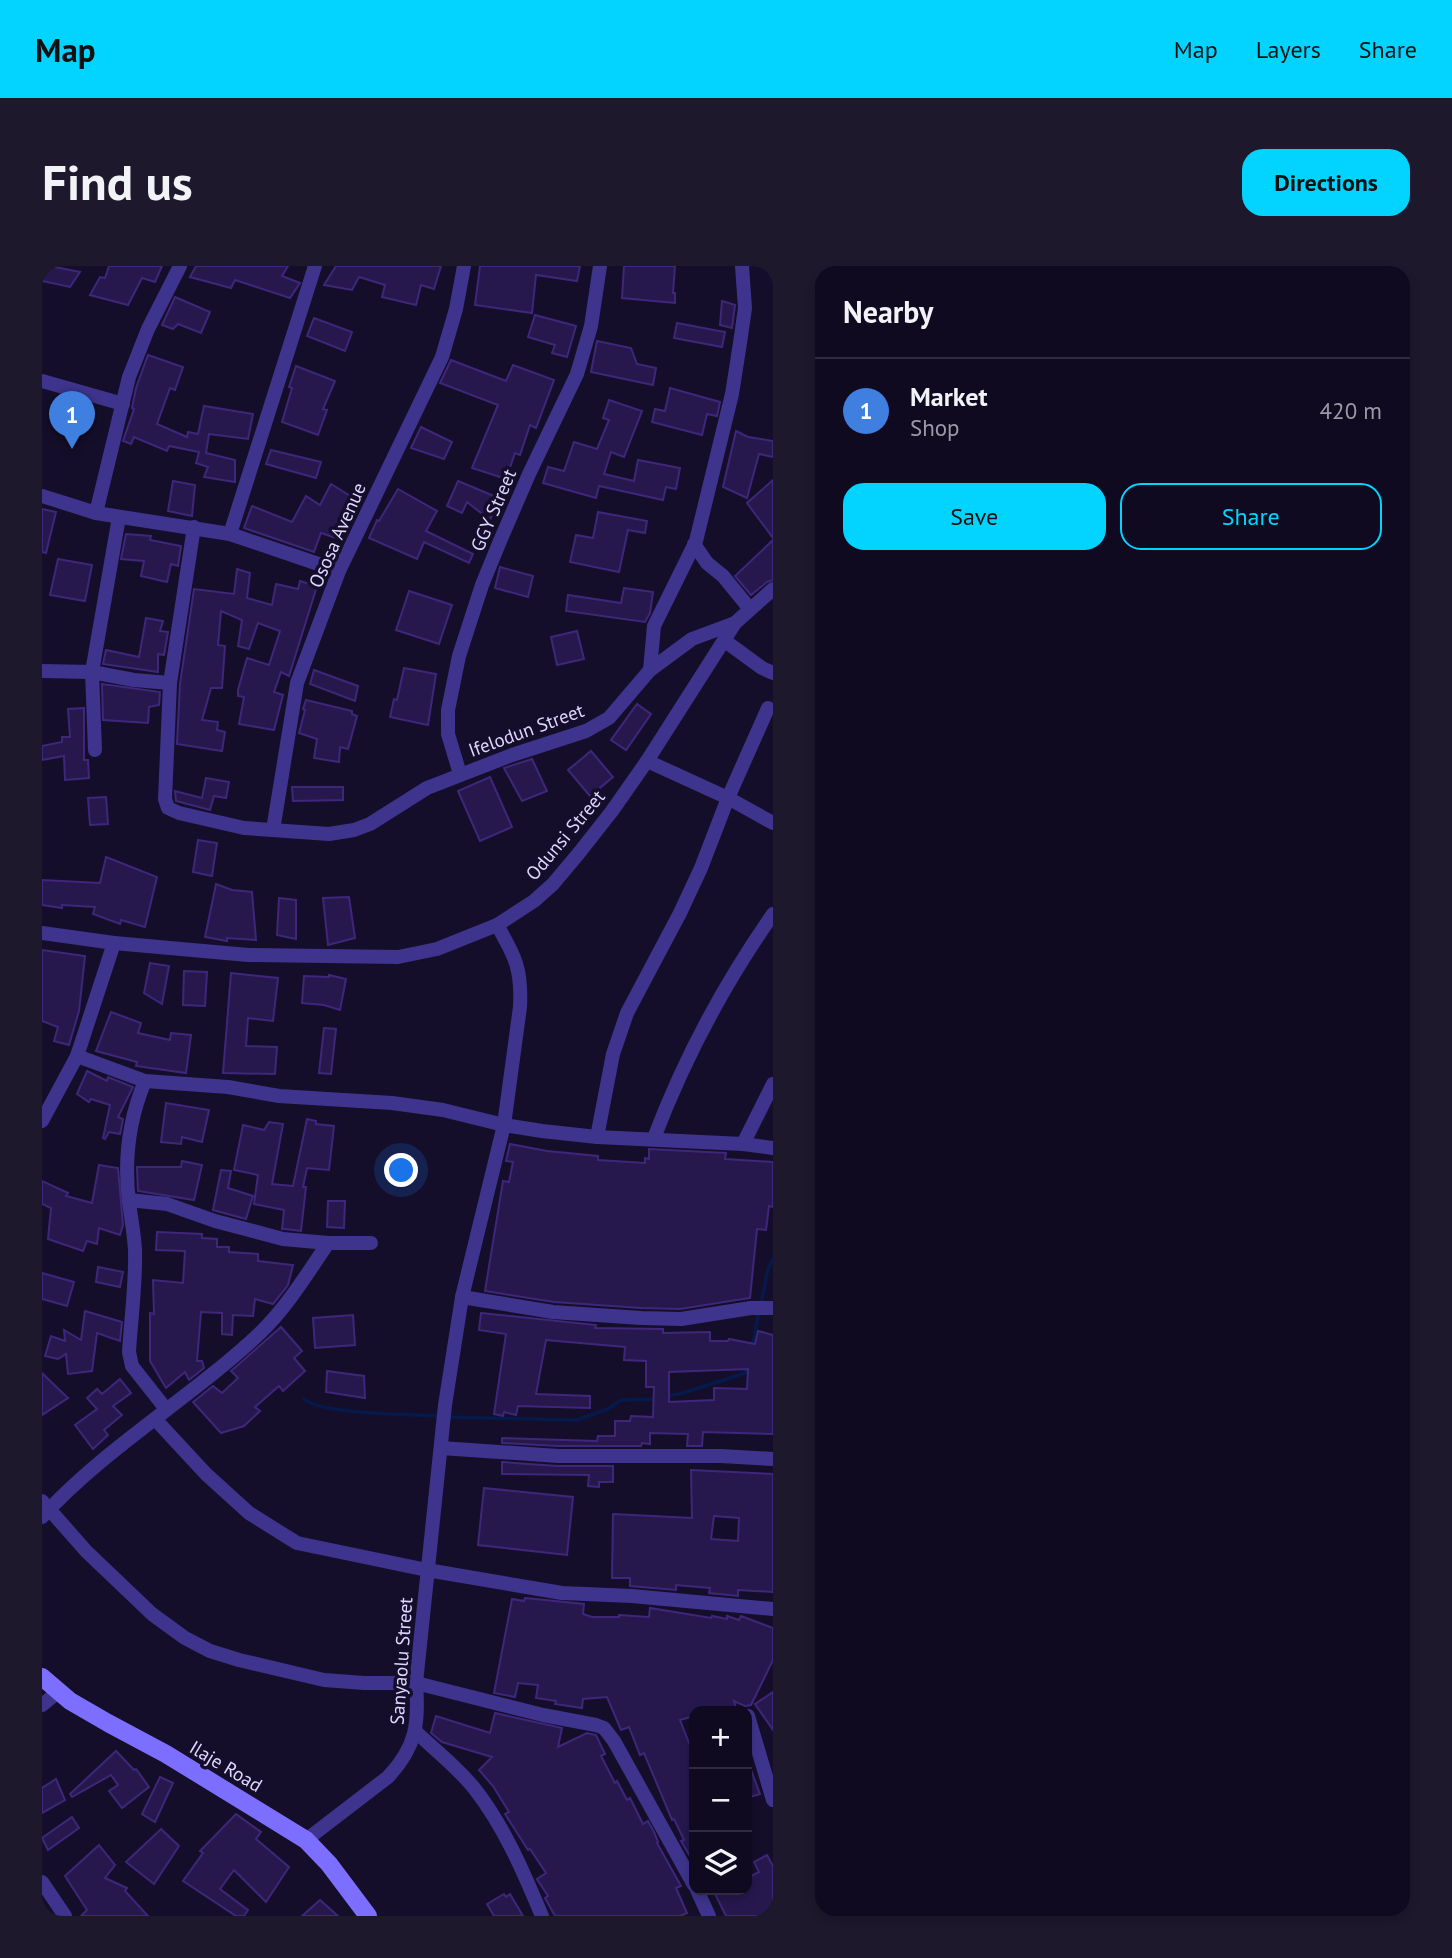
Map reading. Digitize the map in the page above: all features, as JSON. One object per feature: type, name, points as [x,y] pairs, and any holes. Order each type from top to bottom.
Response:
[{"type":"street","points":[[96,513],[129,377],[148,329],[180,266]]},
{"type":"street","points":[[230,534],[315,266]]},
{"type":"street","name":"Ososa Avenue","points":[[273,830],[298,683],[339,571],[442,357],[456,309],[464,266]]},
{"type":"street","name":"GGY Street","points":[[460,774],[448,734],[448,710],[459,656],[482,585],[500,541],[578,374],[592,326],[600,266]]},
{"type":"street","points":[[650,670],[654,626],[694,544],[707,504],[745,308],[742,266]]},
{"type":"street","points":[[42,381],[124,404]]},
{"type":"street","points":[[42,496],[96,513],[230,534],[339,571]]},
{"type":"street","points":[[95,750],[92,671],[119,517]]},
{"type":"street","points":[[42,671],[92,671],[134,680],[170,683],[194,527]]},
{"type":"street","points":[[694,544],[707,564],[723,576],[750,609]]},
{"type":"street","name":"Odunsi Street","points":[[42,933],[114,943],[248,955],[398,957],[437,949],[497,925],[534,901],[553,884],[612,811],[647,761],[735,623],[773,589]]},
{"type":"street","name":"Ifelodun Street","points":[[170,683],[164,799],[168,807],[179,813],[244,828],[329,834],[370,824],[427,788],[460,774],[586,731],[609,718],[650,670],[692,639],[735,623]]},
{"type":"street","points":[[725,641],[773,673]]},
{"type":"street","points":[[597,1137],[613,1054],[627,1013],[701,868],[728,798],[768,708]]},
{"type":"street","points":[[647,761],[728,798],[773,823]]},
{"type":"street","points":[[654,1138],[682,1068],[700,1032],[773,914]]},
{"type":"street","name":"Sanyaolu Street","points":[[306,1840],[388,1777],[407,1753],[419,1714],[416,1683],[444,1405],[462,1297],[504,1125],[521,990],[517,962],[497,925]]},
{"type":"street","points":[[42,1121],[77,1056],[114,943]]},
{"type":"street","points":[[77,1056],[145,1081],[228,1087],[279,1096],[392,1103],[443,1110],[504,1125],[597,1137],[654,1138],[773,1148]]},
{"type":"street","points":[[145,1081],[134,1106],[127,1161],[135,1265],[129,1352],[132,1366],[160,1414],[206,1474],[249,1513],[297,1543],[426,1570],[562,1593],[773,1609]]},
{"type":"street","points":[[743,1144],[773,1084]]},
{"type":"street","points":[[129,1200],[167,1204],[215,1221],[283,1239],[371,1243]]},
{"type":"street","points":[[328,1243],[288,1301],[261,1332],[45,1509],[152,1614],[185,1638],[210,1651],[324,1680],[416,1683],[604,1728],[614,1741],[689,1877]]},
{"type":"street","points":[[462,1297],[553,1312],[681,1320],[751,1308],[771,1308]]},
{"type":"street","points":[[442,1442],[558,1456],[720,1456],[773,1459]]},
{"type":"street","name":"Ilaje Road","points":[[42,1677],[71,1701],[166,1754],[306,1840],[329,1864],[368,1916]]},
{"type":"street","points":[[42,1705],[59,1691]]},
{"type":"street","points":[[752,1729],[773,1800]]},
{"type":"street","points":[[415,1731],[472,1786],[499,1824],[514,1851],[542,1916]]},
{"type":"street","points":[[42,1882],[65,1916]]},
{"type":"street","points":[[698,1895],[709,1916]]},
{"type":"building","points":[[42,266],[80,272],[70,287],[42,281]]},
{"type":"building","points":[[109,266],[162,266],[155,282],[142,278],[128,305],[90,295],[100,277],[105,278]]},
{"type":"building","points":[[196,266],[288,266],[282,276],[300,283],[290,298],[235,280],[231,288],[190,277]]},
{"type":"building","points":[[336,266],[441,266],[434,289],[421,285],[416,305],[382,297],[385,285],[359,277],[352,290],[324,285]]},
{"type":"building","points":[[480,266],[580,266],[577,281],[536,275],[532,313],[475,305]]},
{"type":"building","points":[[624,266],[675,266],[675,303],[622,298]]},
{"type":"building","points":[[175,297],[210,312],[201,333],[178,324],[173,329],[162,325]]},
{"type":"building","points":[[722,301],[735,305],[732,328],[720,325]]},
{"type":"building","points":[[535,315],[576,326],[567,357],[552,353],[555,345],[528,337]]},
{"type":"building","points":[[314,318],[352,332],[345,351],[307,336]]},
{"type":"building","points":[[677,323],[725,332],[722,347],[674,338]]},
{"type":"building","points":[[597,341],[631,348],[637,364],[656,368],[653,385],[591,372]]},
{"type":"building","points":[[148,355],[183,367],[175,390],[170,388],[157,424],[187,437],[188,432],[198,434],[204,406],[253,414],[248,439],[209,434],[206,453],[235,460],[235,482],[204,477],[208,467],[196,463],[199,452],[169,446],[167,451],[134,437],[131,444],[123,441],[134,409],[136,388]]},
{"type":"building","points":[[451,360],[506,381],[513,365],[554,380],[536,428],[530,425],[520,455],[515,453],[506,479],[472,468],[498,405],[440,383]]},
{"type":"building","points":[[296,366],[335,381],[323,409],[327,410],[318,435],[282,422]]},
{"type":"building","points":[[670,388],[720,402],[717,416],[707,414],[702,435],[652,422],[655,409],[665,411]]},
{"type":"building","points":[[609,400],[642,411],[624,457],[611,452],[604,474],[634,481],[638,460],[680,468],[676,489],[666,487],[663,500],[599,486],[596,498],[543,483],[548,467],[564,471],[574,442],[597,449],[609,420],[603,418]]},
{"type":"building","points":[[421,427],[452,442],[444,459],[411,448]]},
{"type":"building","points":[[736,431],[748,437],[773,441],[773,457],[759,454],[747,498],[723,487]]},
{"type":"building","points":[[271,450],[321,462],[316,478],[266,464]]},
{"type":"building","points":[[773,480],[773,538],[747,503]]},
{"type":"building","points":[[173,481],[195,485],[192,516],[168,511]]},
{"type":"building","points":[[458,481],[499,498],[490,520],[467,502],[462,513],[447,506]]},
{"type":"building","points":[[331,484],[352,497],[340,518],[343,520],[336,538],[321,533],[314,552],[244,528],[252,506],[292,522],[306,496],[320,505]]},
{"type":"building","points":[[398,489],[437,511],[426,531],[473,554],[469,563],[424,542],[417,559],[369,538],[377,520],[379,521]]},
{"type":"building","points":[[42,509],[56,512],[46,553],[42,552]]},
{"type":"building","points":[[598,512],[647,521],[645,533],[628,530],[619,572],[570,562],[576,535],[593,538]]},
{"type":"building","points":[[126,534],[151,536],[150,540],[181,546],[178,566],[171,564],[167,582],[141,576],[144,561],[121,559]]},
{"type":"building","points":[[773,540],[773,580],[751,595],[735,576]]},
{"type":"building","points":[[58,559],[92,565],[85,601],[50,595]]},
{"type":"building","points":[[500,567],[533,576],[528,597],[495,588]]},
{"type":"building","points":[[237,569],[250,573],[247,598],[272,605],[276,584],[298,589],[300,581],[317,586],[289,676],[281,672],[274,692],[283,695],[274,730],[239,724],[244,697],[238,696],[238,690],[247,658],[269,665],[280,631],[258,623],[249,649],[238,646],[242,620],[221,611],[218,645],[225,646],[222,688],[211,688],[202,720],[218,722],[217,730],[225,732],[222,751],[177,744],[180,684],[194,589],[234,594]]},
{"type":"building","points":[[624,588],[653,592],[650,613],[645,622],[566,611],[568,595],[621,603]]},
{"type":"building","points":[[409,591],[452,605],[439,644],[396,630]]},
{"type":"building","points":[[146,618],[163,621],[160,631],[168,632],[164,655],[158,654],[158,672],[103,664],[106,650],[139,657]]},
{"type":"building","points":[[577,631],[584,659],[557,665],[551,637]]},
{"type":"building","points":[[404,668],[436,674],[428,725],[390,717]]},
{"type":"building","points":[[314,670],[358,686],[355,701],[310,684]]},
{"type":"building","points":[[102,684],[160,692],[159,705],[149,707],[148,723],[103,720]]},
{"type":"building","points":[[306,700],[352,711],[352,714],[357,716],[348,749],[340,747],[339,762],[314,758],[317,739],[299,733]]},
{"type":"building","points":[[637,704],[651,714],[626,750],[611,740]]},
{"type":"building","points":[[84,708],[84,760],[88,760],[89,778],[65,780],[64,756],[42,760],[42,746],[62,742],[62,737],[70,737],[68,709]]},
{"type":"building","points":[[591,751],[613,777],[590,796],[568,770]]},
{"type":"building","points":[[532,759],[547,791],[522,801],[504,768]]},
{"type":"building","points":[[490,777],[512,827],[480,841],[458,791]]},
{"type":"building","points":[[206,778],[229,782],[226,798],[214,796],[210,810],[176,801],[175,791],[202,798]]},
{"type":"building","points":[[292,787],[343,787],[343,800],[293,801]]},
{"type":"building","points":[[106,797],[108,824],[90,825],[88,798]]},
{"type":"building","points":[[198,840],[217,843],[212,876],[193,872]]},
{"type":"building","points":[[106,857],[157,877],[145,927],[121,920],[120,924],[93,914],[95,907],[62,905],[62,908],[42,905],[42,880],[100,883]]},
{"type":"building","points":[[216,884],[232,890],[252,892],[256,940],[227,938],[227,941],[205,937]]},
{"type":"building","points":[[349,897],[355,938],[328,945],[323,898]]},
{"type":"building","points":[[279,898],[296,900],[296,939],[277,935]]},
{"type":"building","points":[[42,950],[85,956],[79,1011],[69,1045],[54,1041],[58,1027],[42,1021]]},
{"type":"building","points":[[150,963],[169,966],[162,1004],[144,993]]},
{"type":"building","points":[[184,971],[207,972],[205,1006],[183,1005]]},
{"type":"building","points":[[231,973],[278,978],[273,1021],[248,1018],[246,1046],[277,1047],[275,1074],[223,1073]]},
{"type":"building","points":[[329,975],[346,979],[340,1010],[302,1003],[304,976]]},
{"type":"building","points":[[111,1012],[141,1023],[138,1033],[170,1040],[171,1033],[191,1035],[186,1073],[136,1066],[137,1062],[96,1051]]},
{"type":"building","points":[[324,1028],[336,1029],[331,1074],[319,1073]]},
{"type":"building","points":[[87,1071],[107,1081],[108,1077],[133,1087],[118,1117],[123,1119],[120,1134],[109,1132],[105,1139],[103,1138],[110,1105],[91,1099],[89,1102],[77,1094]]},
{"type":"building","points":[[166,1103],[209,1110],[202,1142],[182,1137],[181,1144],[161,1142]]},
{"type":"building","points":[[307,1119],[316,1121],[316,1124],[334,1126],[329,1170],[307,1168],[303,1187],[306,1187],[301,1231],[282,1229],[284,1210],[254,1204],[258,1175],[234,1170],[243,1125],[264,1130],[269,1122],[283,1124],[272,1184],[293,1186]]},
{"type":"building","points":[[510,1144],[598,1156],[598,1160],[645,1163],[645,1158],[649,1159],[649,1149],[726,1153],[725,1159],[773,1162],[773,1207],[769,1206],[766,1230],[757,1229],[750,1298],[680,1309],[641,1308],[554,1302],[485,1291],[503,1181],[509,1182],[513,1162],[506,1161]]},
{"type":"building","points":[[182,1161],[202,1165],[194,1200],[138,1191],[137,1167],[181,1167]]},
{"type":"building","points":[[99,1165],[118,1168],[123,1225],[120,1235],[99,1228],[97,1244],[87,1241],[83,1251],[48,1239],[51,1208],[42,1204],[42,1181],[68,1193],[66,1196],[92,1203]]},
{"type":"building","points":[[221,1170],[231,1171],[228,1188],[253,1196],[246,1219],[213,1210]]},
{"type":"building","points":[[328,1201],[345,1201],[344,1228],[327,1227]]},
{"type":"building","points":[[157,1232],[202,1234],[202,1238],[217,1239],[217,1247],[229,1247],[229,1252],[258,1254],[258,1261],[293,1265],[288,1285],[273,1304],[255,1299],[253,1316],[233,1315],[232,1335],[222,1334],[222,1313],[201,1312],[197,1361],[202,1361],[204,1368],[189,1380],[185,1372],[166,1388],[150,1361],[150,1313],[154,1314],[153,1280],[183,1283],[185,1251],[156,1250]]},
{"type":"building","points":[[98,1267],[123,1272],[120,1287],[96,1282]]},
{"type":"building","points":[[42,1273],[74,1282],[67,1306],[42,1299]]},
{"type":"building","points":[[85,1311],[122,1322],[120,1341],[97,1333],[92,1371],[68,1374],[66,1354],[58,1359],[45,1356],[51,1336],[65,1341],[64,1330],[81,1340]]},
{"type":"building","points":[[481,1313],[596,1325],[595,1328],[663,1329],[663,1333],[710,1332],[710,1341],[729,1339],[755,1344],[758,1331],[773,1335],[773,1434],[703,1432],[702,1446],[687,1446],[688,1434],[650,1433],[650,1444],[642,1443],[641,1446],[502,1443],[502,1438],[597,1441],[598,1436],[615,1436],[615,1421],[630,1421],[631,1416],[653,1417],[654,1387],[646,1387],[646,1361],[624,1360],[625,1347],[546,1340],[536,1394],[590,1396],[590,1408],[518,1406],[516,1415],[504,1412],[503,1416],[494,1414],[506,1334],[479,1330]],"holes":[[[748,1369],[747,1389],[714,1388],[714,1400],[669,1402],[669,1372]]]},
{"type":"building","points":[[353,1315],[355,1345],[315,1348],[313,1318]]},
{"type":"building","points":[[281,1327],[302,1351],[294,1358],[305,1371],[283,1391],[279,1386],[255,1407],[260,1411],[244,1426],[221,1433],[193,1402],[213,1386],[222,1393],[238,1378],[231,1371]]},
{"type":"building","points":[[327,1371],[364,1376],[365,1398],[326,1392]]},
{"type":"building","points":[[42,1373],[68,1398],[42,1415]]},
{"type":"building","points":[[120,1379],[131,1393],[113,1406],[122,1415],[104,1430],[108,1435],[93,1449],[75,1425],[97,1409],[87,1398],[97,1389],[102,1394]]},
{"type":"building","points":[[502,1462],[613,1466],[613,1482],[599,1482],[599,1487],[588,1486],[589,1475],[502,1474]]},
{"type":"building","points":[[691,1470],[773,1474],[773,1592],[738,1590],[738,1596],[709,1593],[710,1588],[676,1585],[676,1590],[630,1586],[630,1578],[612,1578],[613,1514],[692,1518]],"holes":[[[714,1516],[739,1518],[738,1541],[711,1539]]]},
{"type":"building","points":[[484,1488],[573,1497],[567,1555],[478,1545]]},
{"type":"building","points":[[525,1598],[584,1604],[583,1614],[592,1617],[649,1617],[650,1608],[711,1618],[727,1619],[727,1616],[739,1620],[741,1616],[773,1628],[773,1660],[751,1705],[745,1706],[734,1701],[735,1706],[689,1706],[689,1717],[680,1720],[689,1743],[689,1855],[644,1753],[640,1755],[629,1727],[621,1730],[607,1697],[583,1699],[582,1708],[536,1698],[538,1685],[518,1683],[515,1697],[494,1693],[512,1599],[524,1601]]},
{"type":"building","points":[[773,1692],[773,1730],[755,1704]]},
{"type":"building","points":[[495,1713],[562,1728],[558,1747],[587,1733],[596,1735],[605,1754],[601,1756],[615,1783],[617,1781],[627,1800],[630,1798],[643,1824],[648,1821],[654,1832],[657,1843],[681,1886],[676,1888],[687,1913],[680,1916],[555,1916],[545,1898],[548,1896],[537,1879],[546,1873],[505,1814],[509,1812],[493,1786],[479,1770],[492,1757],[442,1742],[431,1733],[436,1716],[490,1733]]},
{"type":"building","points":[[116,1751],[136,1769],[149,1787],[122,1808],[109,1791],[118,1785],[111,1775],[72,1797],[70,1794]]},
{"type":"building","points":[[752,1772],[760,1794],[752,1796]]},
{"type":"building","points":[[160,1777],[173,1783],[155,1822],[142,1814]]},
{"type":"building","points":[[56,1779],[65,1800],[42,1813],[42,1788]]},
{"type":"building","points":[[236,1814],[261,1832],[256,1839],[289,1867],[266,1902],[234,1870],[220,1889],[248,1910],[244,1916],[236,1916],[183,1881],[203,1853],[200,1851]]},
{"type":"building","points":[[72,1817],[79,1828],[48,1850],[42,1838]]},
{"type":"building","points":[[161,1829],[179,1846],[154,1884],[126,1862]]},
{"type":"building","points":[[99,1845],[115,1865],[105,1878],[127,1888],[125,1891],[148,1916],[81,1916],[87,1910],[65,1876]]},
{"type":"building","points":[[767,1855],[773,1866],[773,1913],[766,1916],[726,1916],[716,1895],[752,1895],[752,1876],[759,1872],[754,1862]]},
{"type":"building","points":[[504,1894],[506,1897],[510,1894],[523,1916],[494,1916],[487,1904]]},
{"type":"building","points":[[320,1900],[338,1916],[302,1916]]},
{"type":"waterway","points":[[761,1304],[768,1269],[773,1259]]},
{"type":"waterway","points":[[752,1348],[759,1311]]},
{"type":"waterway","points":[[666,1396],[745,1373],[748,1366]]},
{"type":"waterway","points":[[304,1399],[314,1404],[348,1411],[440,1416]]},
{"type":"waterway","points":[[447,1417],[577,1420],[608,1409],[621,1400],[655,1399]]},
{"type":"place","name":"Market","points":[[72,449]]}]
